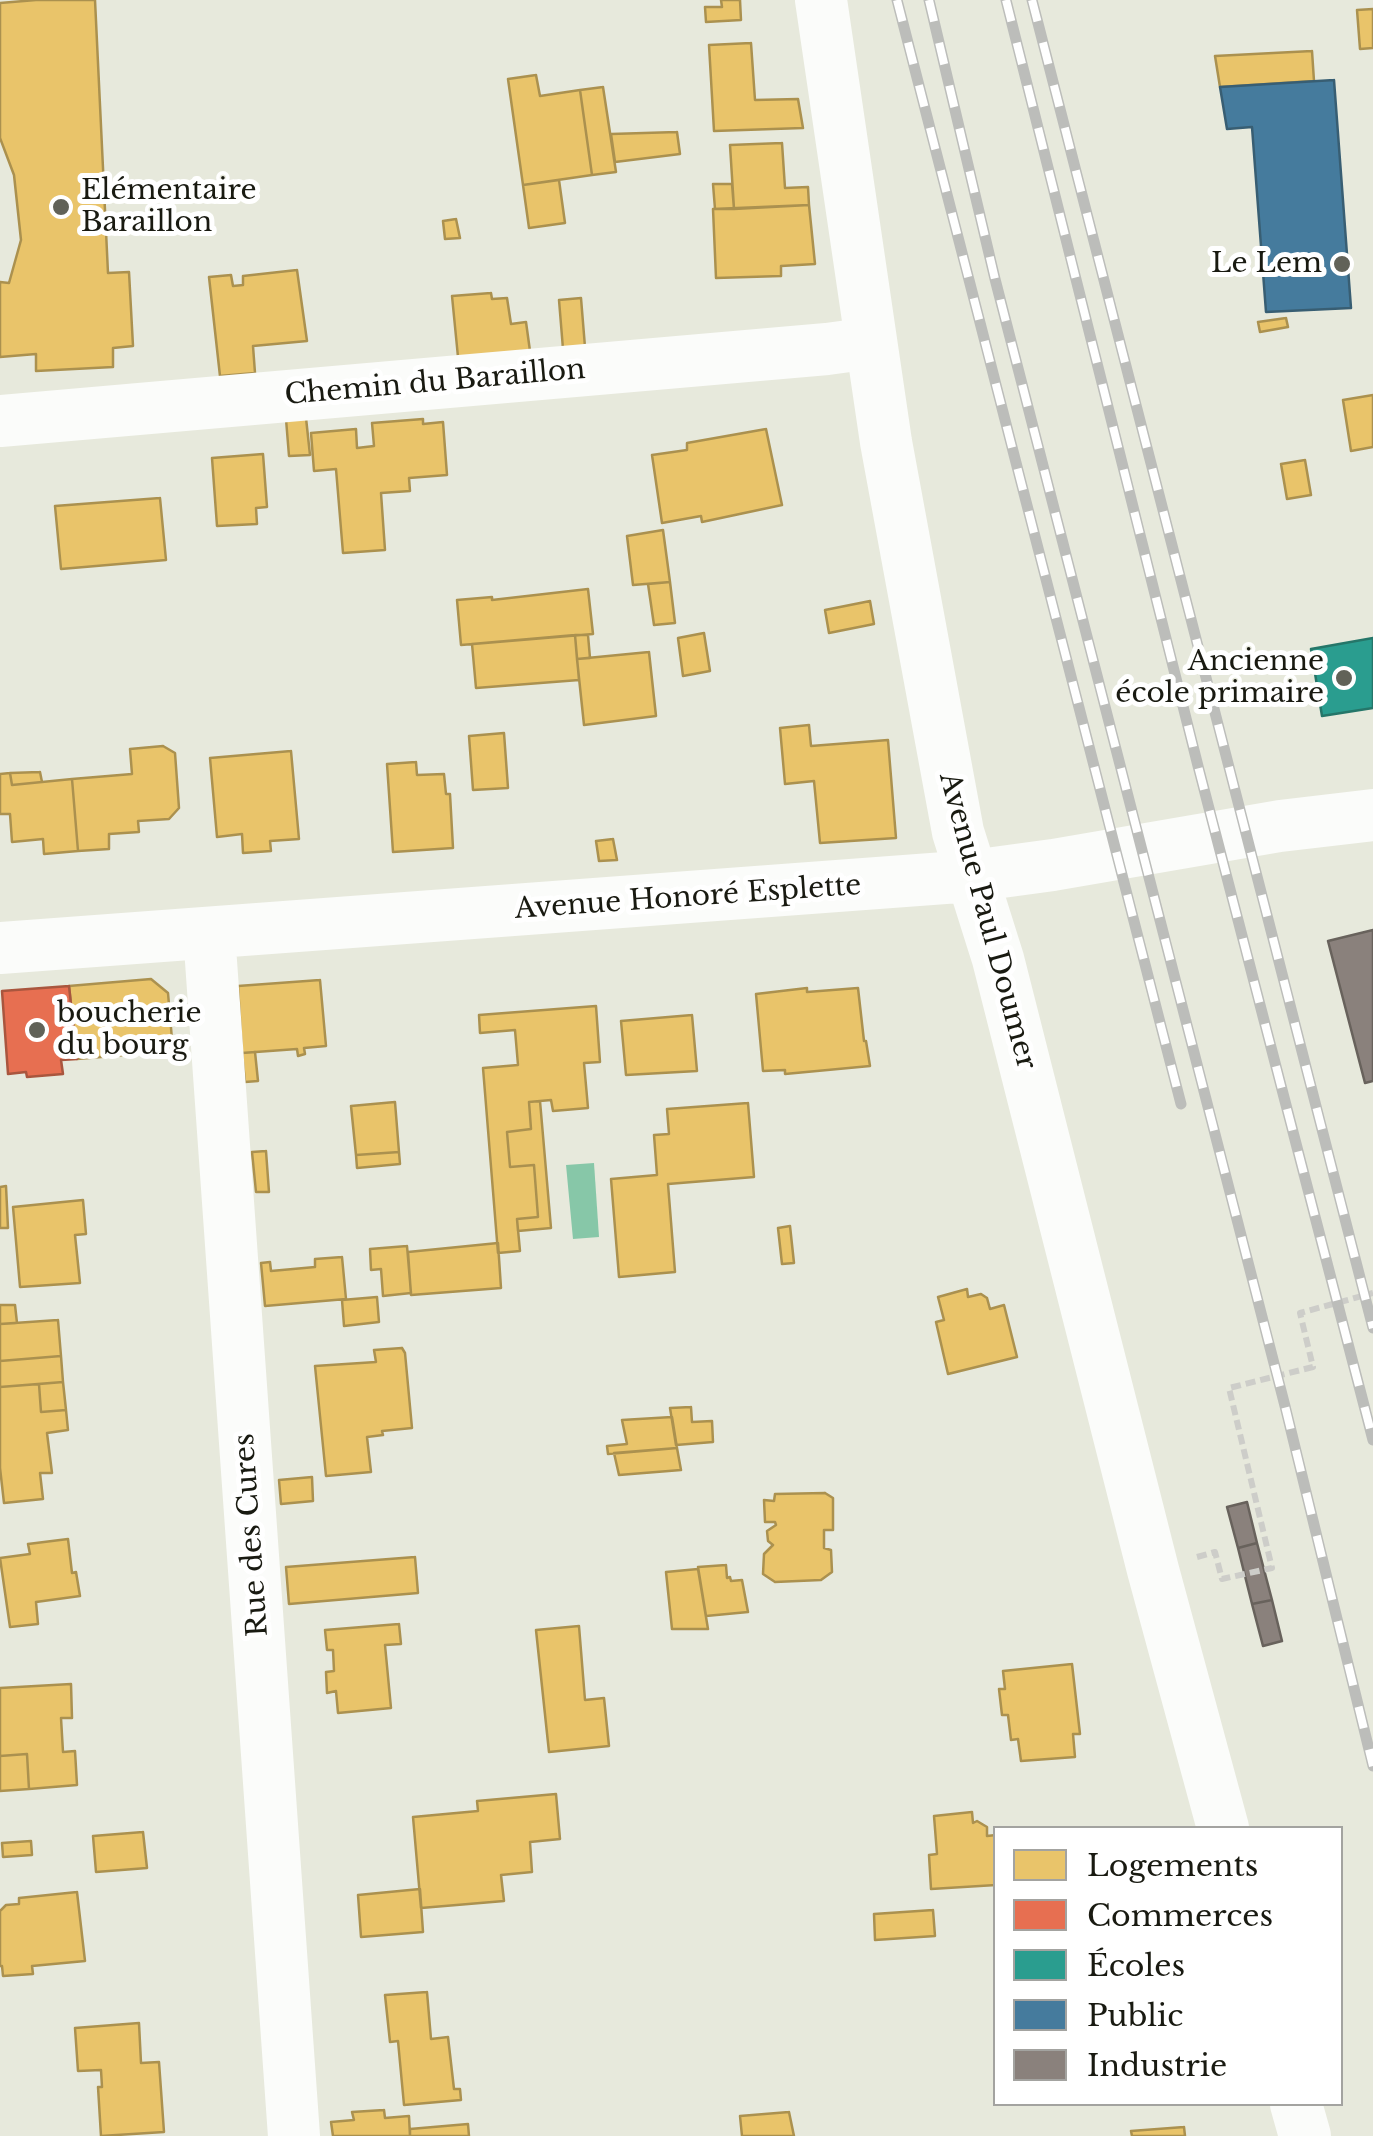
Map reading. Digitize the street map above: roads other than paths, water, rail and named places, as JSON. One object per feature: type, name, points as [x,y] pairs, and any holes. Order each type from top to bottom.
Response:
[{"type":"street","name":"Avenue Paul Doumer","points":[[821,0],[886,442],[958,832],[998,959],[1221,1826]]},
{"type":"street","name":"Chemin du Baraillon","points":[[0,421],[870,343]]},
{"type":"street","name":"Avenue Honoré Esplette","points":[[0,948],[972,876],[1053,866],[1280,826],[1373,815]]},
{"type":"street","name":"Rue des Cures","points":[[209,933],[294,2136]]},
{"type":"street","points":[[1297,2106],[1305,2136]]},
{"type":"railway","points":[[897,0],[1181,1104]]},
{"type":"railway","points":[[929,0],[995,279],[1285,1406],[1373,1766]]},
{"type":"railway","points":[[1006,0],[1198,766],[1373,1440]]},
{"type":"railway","points":[[1032,0],[1373,1328]]},
{"type":"place","name":"Elémentaire Baraillon","points":[[61,207]]},
{"type":"place","name":"Le Lem","points":[[1342,264]]},
{"type":"place","name":"Ancienne école primaire","points":[[1344,678]]},
{"type":"place","name":"boucherie du bourg","points":[[37,1030]]}]
